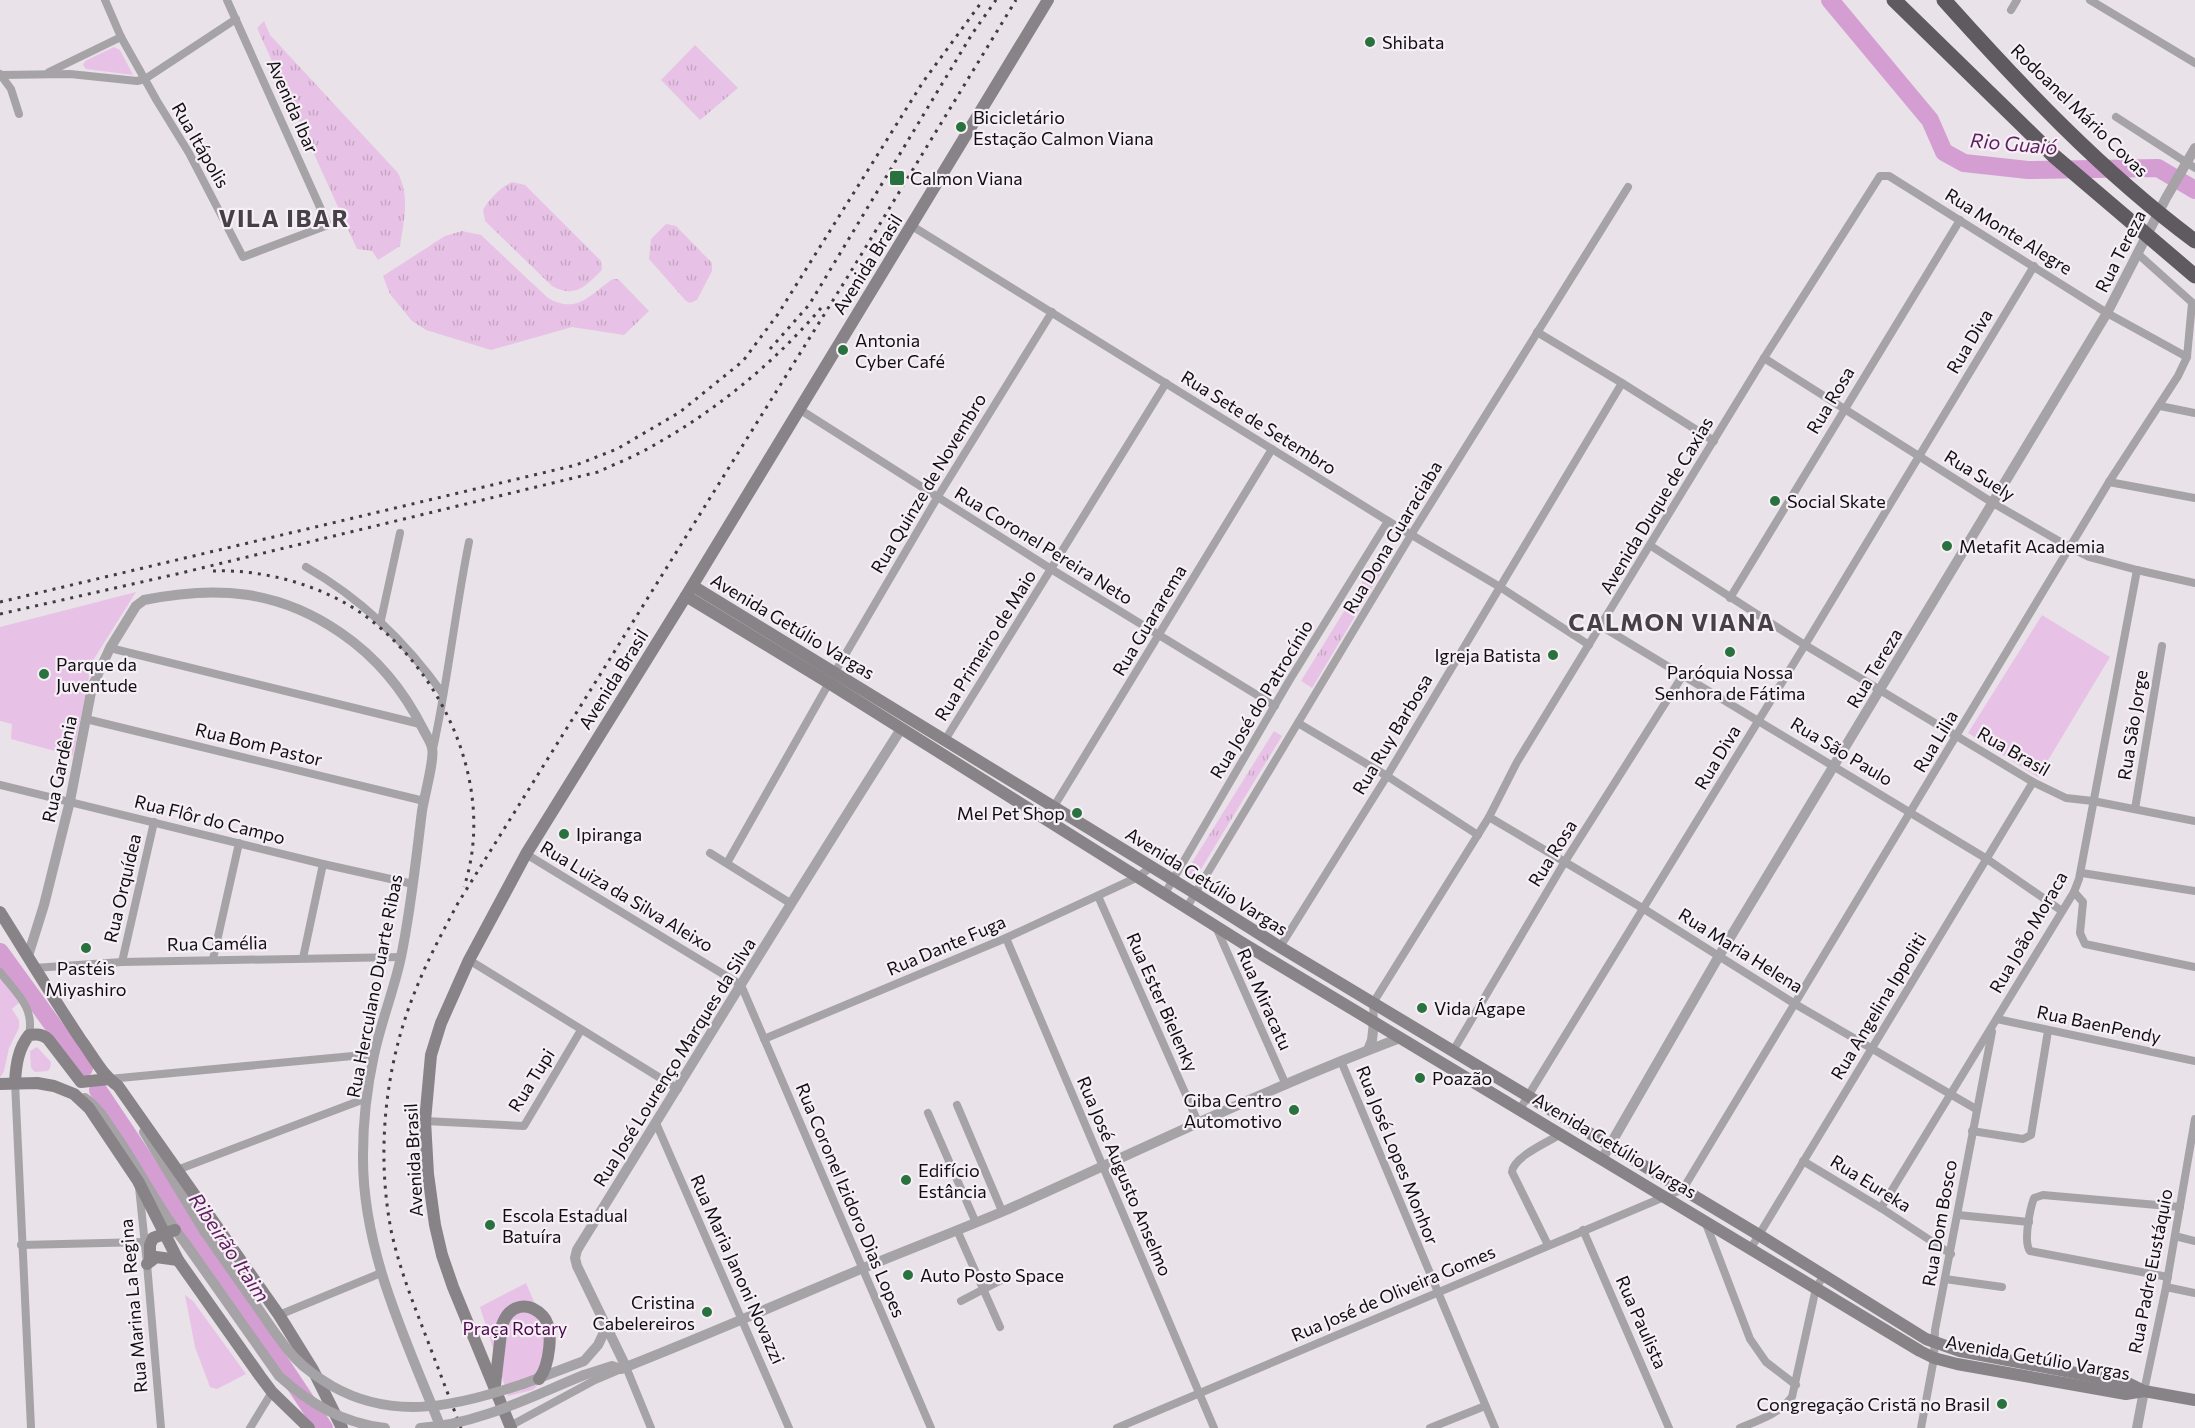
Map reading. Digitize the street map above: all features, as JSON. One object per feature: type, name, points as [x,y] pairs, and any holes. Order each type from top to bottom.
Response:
[{"type":"highway","points":[[1894,0],[2054,156],[2195,276]]},
{"type":"highway","name":"Rodoanel Mário Covas","points":[[1944,0],[2034,99],[2093,155],[2195,241]]},
{"type":"main road","name":"Avenida Brasil","points":[[511,1427],[442,1255],[435,1225],[428,1174],[425,1121],[431,1055],[441,1023],[469,960],[526,854],[689,591],[1048,0]]},
{"type":"main road","name":"Avenida Getúlio Vargas","points":[[689,591],[832,677],[945,740],[1280,947],[1935,1343],[1960,1351],[2128,1383],[2144,1391]]},
{"type":"main road","name":"Avenida Getúlio Vargas","points":[[832,677],[901,729],[1164,894],[1934,1358],[2119,1393],[2144,1391]]},
{"type":"main road","points":[[901,729],[905,725],[912,726],[938,739],[945,740]]},
{"type":"main road","points":[[0,912],[103,1080]]},
{"type":"main road","points":[[15,1082],[18,1056],[29,1035],[43,1035],[81,1082],[103,1080],[118,1086],[279,1315],[313,1370],[339,1426]]},
{"type":"main road","points":[[0,1084],[15,1082],[54,1086],[74,1094],[89,1108],[146,1190],[169,1232],[178,1260],[273,1392],[309,1428]]},
{"type":"main road","points":[[169,1232],[157,1236],[151,1242],[149,1261],[161,1256],[178,1260]]},
{"type":"main road","points":[[494,1386],[502,1325],[510,1310],[517,1306],[536,1311],[544,1316],[546,1322],[550,1337],[548,1356],[544,1373],[539,1379]]},
{"type":"main road","points":[[2144,1391],[2195,1400]]},
{"type":"street","name":"Rua Itápolis","points":[[105,0],[121,37],[189,153],[243,257],[328,225]]},
{"type":"street","name":"Avenida Ibar","points":[[227,0],[328,225]]},
{"type":"street","points":[[2011,10],[2017,0]]},
{"type":"street","points":[[2091,0],[2195,63]]},
{"type":"street","points":[[0,75],[47,73],[87,75],[131,81],[145,78],[236,19]]},
{"type":"street","points":[[47,73],[121,37]]},
{"type":"street","points":[[0,75],[11,89],[19,114]]},
{"type":"street","points":[[2116,117],[2190,165]]},
{"type":"street","name":"Rua Tereza","points":[[1602,1159],[1719,956],[2107,313],[2169,192],[2180,173],[2190,165],[2195,148]]},
{"type":"street","name":"Rua Monte Alegre","points":[[1876,179],[1884,174],[1889,176],[2107,313],[2187,357]]},
{"type":"street","name":"Avenida Duque de Caxias","points":[[1373,1003],[1489,817],[1517,762],[1600,626],[1876,179]]},
{"type":"street","name":"Rua Dona Guaraciaba","points":[[1187,907],[1411,535],[1628,187]]},
{"type":"street","name":"Rua Rosa","points":[[1730,598],[1960,220]]},
{"type":"street","name":"Rua Sete de Setembro","points":[[912,226],[1388,521],[1500,587],[1589,645]]},
{"type":"street","points":[[2138,254],[2194,304]]},
{"type":"street","name":"Rua Diva","points":[[1520,1109],[2034,266]]},
{"type":"street","name":"Rua Lilia","points":[[1683,1189],[2109,482],[2178,376],[2187,357],[2194,304]]},
{"type":"street","name":"Rua Quinze de Novembro","points":[[727,863],[937,498],[1052,312]]},
{"type":"street","points":[[1537,332],[1714,441]]},
{"type":"street","name":"Rua Suely","points":[[1764,358],[1993,503],[2071,548],[2089,557],[2195,583]]},
{"type":"street","name":"Rua Primeiro de Maio","points":[[945,740],[1166,383]]},
{"type":"street","name":"Rua Ruy Barbosa","points":[[1280,947],[1387,776],[1622,383]]},
{"type":"street","points":[[2160,406],[2195,413]]},
{"type":"street","name":"Rua Coronel Pereira Neto","points":[[799,409],[937,498],[1275,706]]},
{"type":"street","name":"Rua Guararema","points":[[1053,808],[1272,449]]},
{"type":"street","points":[[2109,482],[2195,498]]},
{"type":"street","name":"Rua José do Patrocínio","points":[[1164,894],[1388,521]]},
{"type":"street","points":[[381,620],[400,533]]},
{"type":"street","name":"Rua Herculano Duarte Ribas","points":[[441,1428],[381,1273],[370,1223],[363,1155],[367,1098],[374,1054],[400,957],[457,601],[469,542]]},
{"type":"street","name":"Rua Brasil","points":[[1651,546],[1805,645],[2033,782],[2066,798],[2195,821]]},
{"type":"street","points":[[306,567],[347,593],[381,620],[425,668],[443,694]]},
{"type":"street","name":"Rua João Moraca","points":[[1881,1208],[2074,892],[2082,873],[2093,801],[2137,570]]},
{"type":"street","name":"Rua Gardênia","points":[[31,962],[70,801],[98,670],[136,606],[144,600],[207,592],[235,592],[289,605],[322,620],[353,641],[380,666],[403,696],[420,724]]},
{"type":"street","name":"Rua São Paulo","points":[[1600,626],[1911,812],[1987,859],[2062,910]]},
{"type":"street","name":"Rua São Jorge","points":[[2135,809],[2162,646]]},
{"type":"street","points":[[110,648],[420,724],[433,749]]},
{"type":"street","name":"Rua Rosa","points":[[1453,1051],[1564,863],[1683,675]]},
{"type":"street","name":"Rua Bom Pastor","points":[[86,719],[424,801]]},
{"type":"street","points":[[1298,723],[1387,776],[1478,835]]},
{"type":"street","name":"Rua José Lourenço Marques da Silva","points":[[607,1326],[577,1266],[575,1258],[577,1250],[678,1089],[790,903],[901,729]]},
{"type":"street","name":"Rua Angelina Ippoliti","points":[[1752,1248],[2033,782]]},
{"type":"street","name":"Rua Flôr do Campo","points":[[0,785],[413,884]]},
{"type":"street","name":"Rua Maria Helena","points":[[1489,817],[1644,909],[1795,1004],[1976,1109]]},
{"type":"street","name":"Rua Orquídea","points":[[122,962],[154,822]]},
{"type":"street","points":[[213,959],[239,843]]},
{"type":"street","points":[[710,853],[790,903]]},
{"type":"street","name":"Rua Luiza da Silva Aleixo","points":[[526,854],[741,985]]},
{"type":"street","points":[[303,958],[323,864]]},
{"type":"street","name":"Rua Dante Fuga","points":[[764,1039],[1006,938],[1138,877],[1151,867]]},
{"type":"street","points":[[2082,873],[2195,891]]},
{"type":"street","points":[[2074,892],[2083,902],[2080,933],[2085,944],[2195,967]]},
{"type":"street","name":"Rua Ester Bielenky","points":[[1098,896],[1198,1122]]},
{"type":"street","name":"Rua Miracatu","points":[[1216,926],[1286,1084]]},
{"type":"street","name":"Rua José Augusto Anselmo","points":[[1006,938],[1214,1428]]},
{"type":"street","name":"Rua Camélia","points":[[31,962],[400,957]]},
{"type":"street","points":[[469,960],[678,1089]]},
{"type":"street","points":[[0,972],[30,1013],[29,1035]]},
{"type":"street","name":"Rua Coronel Izidoro Dias Lopes","points":[[741,985],[931,1428]]},
{"type":"street","points":[[1368,1050],[1372,1040],[1374,1022],[1373,1003]]},
{"type":"street","name":"Rua BaenPendy","points":[[1995,1022],[2195,1061]]},
{"type":"street","name":"Rua Dom Bosco","points":[[1921,1428],[1934,1358],[1935,1330],[1951,1254],[1976,1109],[1995,1022]]},
{"type":"street","name":"Rua Tupi","points":[[425,1121],[524,1126],[581,1030]]},
{"type":"street","points":[[1972,1131],[2023,1139],[2031,1135],[2048,1031]]},
{"type":"street","points":[[511,1427],[595,1380],[743,1321],[1002,1211],[1198,1122],[1400,1038]]},
{"type":"street","points":[[103,1080],[374,1054]]},
{"type":"street","name":"Rua José Lopes Monhor","points":[[1341,1061],[1495,1428]]},
{"type":"street","points":[[103,1080],[145,1134],[204,1231],[276,1334],[307,1370],[349,1395],[385,1405],[428,1407],[467,1401],[539,1379],[584,1361],[598,1345],[607,1326]]},
{"type":"street","points":[[15,1082],[31,1428]]},
{"type":"street","points":[[74,1094],[84,1097],[99,1111],[146,1190]]},
{"type":"street","points":[[177,1170],[367,1098]]},
{"type":"street","points":[[957,1105],[1002,1211]]},
{"type":"street","points":[[928,1113],[976,1222]]},
{"type":"street","name":"Rua Padre Eustáquio","points":[[2137,1428],[2168,1277],[2195,1119]]},
{"type":"street","name":"Rua Maria Janoni Novazzi","points":[[656,1123],[789,1428]]},
{"type":"street","points":[[1548,1245],[1512,1172],[1512,1166],[1561,1134]]},
{"type":"street","name":"Rua Eureka","points":[[1803,1161],[1951,1254]]},
{"type":"street","name":"Rua José de Oliveira Gomes","points":[[1117,1428],[1683,1189]]},
{"type":"street","name":"Rua Marina La Regina","points":[[146,1190],[145,1242],[149,1261],[161,1428]]},
{"type":"street","points":[[2168,1277],[2030,1251],[2027,1246],[2029,1222],[2034,1198],[2043,1195],[2180,1207]]},
{"type":"street","points":[[1958,1215],[2029,1222]]},
{"type":"street","points":[[1705,1220],[1750,1339],[1766,1362],[1796,1385]]},
{"type":"street","points":[[957,1230],[1000,1327]]},
{"type":"street","name":"Rua Paulista","points":[[1583,1230],[1670,1428]]},
{"type":"street","points":[[169,1232],[186,1244],[279,1376],[294,1390],[327,1412],[354,1422],[384,1428]]},
{"type":"street","points":[[2175,1236],[2195,1240]]},
{"type":"street","points":[[21,1245],[145,1242]]},
{"type":"street","points":[[279,1315],[381,1273]]},
{"type":"street","points":[[1740,1428],[1776,1413],[1792,1397],[1816,1288],[1824,1275]]},
{"type":"street","points":[[961,1301],[1007,1277]]},
{"type":"street","points":[[1946,1279],[2002,1287]]},
{"type":"street","points":[[2166,1287],[2195,1293]]},
{"type":"street","points":[[607,1326],[651,1428]]},
{"type":"street","points":[[420,1428],[452,1425],[584,1375],[612,1366],[624,1368]]},
{"type":"street","points":[[250,1428],[273,1392]]},
{"type":"street","points":[[1430,1428],[1485,1406]]},
{"type":"green space","points":[[264,21],[270,35],[398,173],[405,200],[400,246],[378,260],[372,251],[357,249],[257,28]]},
{"type":"green space","points":[[695,45],[738,88],[700,120],[661,80]]},
{"type":"green space","points":[[114,47],[120,50],[133,75],[86,69],[83,65],[85,61]]},
{"type":"green space","points":[[512,182],[525,185],[601,261],[602,270],[585,286],[568,291],[552,286],[485,221],[483,210],[500,190]]},
{"type":"green space","points":[[666,224],[676,226],[712,263],[712,271],[697,300],[690,303],[649,259],[651,239]]},
{"type":"green space","points":[[462,231],[481,235],[548,298],[558,303],[576,303],[613,279],[618,279],[649,311],[624,335],[572,327],[491,350],[426,330],[412,321],[390,294],[383,276],[445,236]]},
{"type":"green space","points":[[1375,561],[1384,568],[1312,688],[1301,681]]},
{"type":"green space","name":"Parque da Juventude","points":[[136,592],[92,662],[73,756],[11,739],[12,724],[0,721],[0,627]]},
{"type":"green space","points":[[2042,615],[2110,657],[2038,777],[1968,733]]},
{"type":"green space","points":[[1274,731],[1282,736],[1195,879],[1186,872]]},
{"type":"green space","points":[[0,969],[22,1000],[12,1009],[19,1020],[19,1028],[9,1048],[4,1071],[0,1078]]},
{"type":"green space","points":[[37,1047],[51,1062],[50,1069],[47,1071],[35,1072],[31,1068],[30,1051]]},
{"type":"green space","name":"Praça Rotary","points":[[526,1283],[541,1318],[552,1370],[533,1390],[508,1396],[480,1307]]},
{"type":"green space","points":[[185,1295],[193,1301],[246,1374],[217,1389],[210,1387],[195,1347]]},
{"type":"waterway","name":"Rio Guaió","points":[[1830,0],[1930,120],[1944,152],[1964,163],[2028,170],[2158,168],[2195,190]]},
{"type":"waterway","name":"Ribeirão Itaim","points":[[0,952],[84,1068]]},
{"type":"waterway","name":"Ribeirão Itaim","points":[[98,1090],[324,1428]]},
{"type":"railway","points":[[0,602],[576,465],[617,449],[680,412],[743,361],[778,314],[923,82],[983,0]]},
{"type":"railway","points":[[770,349],[809,305],[972,34],[996,0]]},
{"type":"railway","points":[[461,1428],[397,1255],[386,1200],[384,1170],[386,1108],[397,1047],[416,989],[458,903],[850,273],[1016,0]]},
{"type":"railway","points":[[0,614],[177,574],[598,472],[649,448],[723,400],[765,366],[821,308]]},
{"type":"railway","points":[[213,571],[233,571],[274,577],[333,597],[368,618],[396,643],[420,671],[441,703],[457,738],[468,775],[473,812],[472,850],[464,887]]},
{"type":"place","name":"Shibata","points":[[1370,42]]},
{"type":"place","name":"Bicicletário Estação Calmon Viana","points":[[961,127]]},
{"type":"place","name":"Calmon Viana","points":[[897,178]]},
{"type":"place","name":"Antonia Cyber Café","points":[[843,350]]},
{"type":"place","name":"Social Skate","points":[[1775,501]]},
{"type":"place","name":"Metafit Academia","points":[[1947,546]]},
{"type":"place","name":"Paróquia Nossa Senhora de Fátima","points":[[1730,652]]},
{"type":"place","name":"Igreja Batista","points":[[1553,655]]},
{"type":"place","name":"Parque da Juventude","points":[[44,674]]},
{"type":"place","name":"Mel Pet Shop","points":[[1077,813]]},
{"type":"place","name":"Ipiranga","points":[[564,834]]},
{"type":"place","name":"Pastéis Miyashiro","points":[[86,948]]},
{"type":"place","name":"Vida Ágape","points":[[1422,1008]]},
{"type":"place","name":"Poazão","points":[[1420,1078]]},
{"type":"place","name":"Giba Centro Automotivo","points":[[1294,1110]]},
{"type":"place","name":"Edifício Estância","points":[[906,1180]]},
{"type":"place","name":"Escola Estadual Batuíra","points":[[490,1225]]},
{"type":"place","name":"Auto Posto Space","points":[[908,1275]]},
{"type":"place","name":"Cristina Cabelereiros","points":[[707,1312]]},
{"type":"place","name":"Congregação Cristã no Brasil","points":[[2002,1404]]},
{"type":"district","name":"VILA IBAR","points":[[284,217]]},
{"type":"district","name":"CALMON VIANA","points":[[1672,621]]}]
